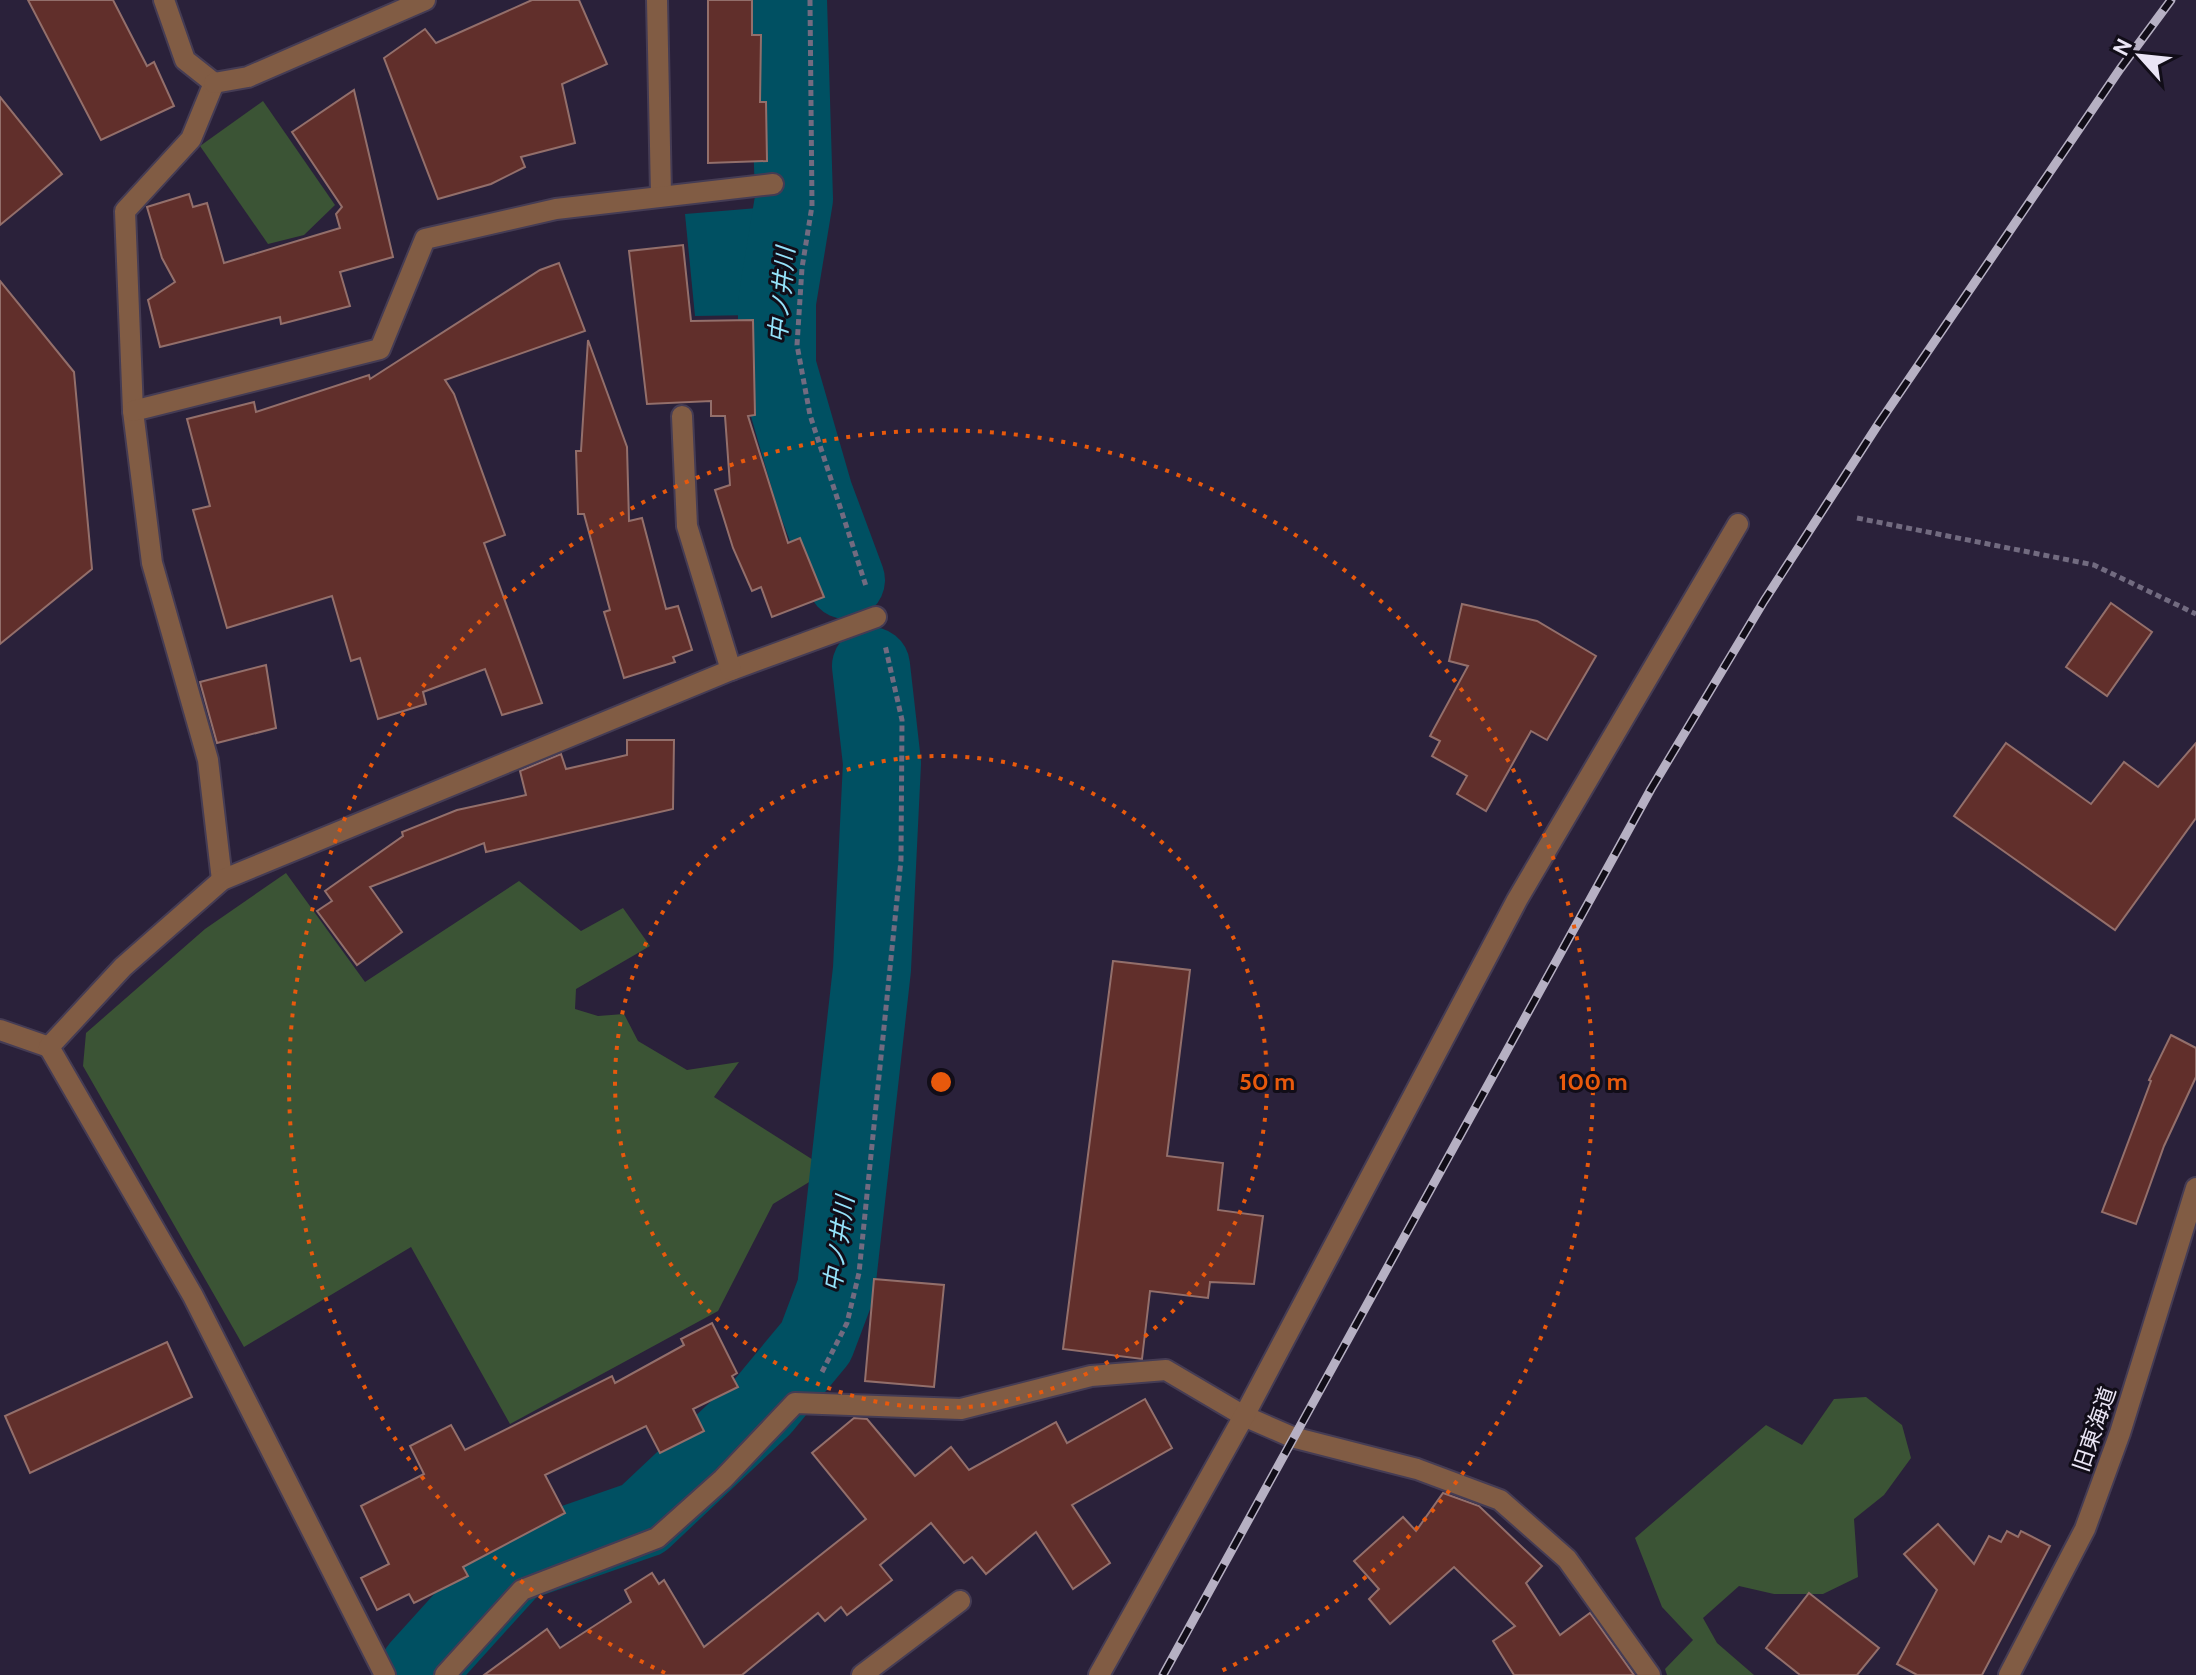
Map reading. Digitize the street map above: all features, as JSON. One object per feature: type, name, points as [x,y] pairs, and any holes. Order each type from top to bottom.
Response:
[{"type":"street","points":[[164,0],[185,60],[214,83],[248,77],[425,0]]},
{"type":"street","points":[[657,0],[661,195]]},
{"type":"street","points":[[214,83],[191,139],[125,211],[133,411],[152,563],[208,760],[222,880]]},
{"type":"street","points":[[133,411],[380,349],[425,239],[556,209],[773,184]]},
{"type":"street","points":[[682,416],[687,526],[731,670]]},
{"type":"street","points":[[1099,1675],[1244,1416],[1517,900],[1738,524]]},
{"type":"street","points":[[49,1047],[123,967],[222,880],[731,670],[876,617]]},
{"type":"street","points":[[0,1030],[49,1047],[193,1296],[385,1675]]},
{"type":"street","name":"旧東海道","points":[[2009,1675],[2085,1529],[2120,1433],[2196,1188]]},
{"type":"street","points":[[445,1675],[522,1590],[657,1538],[723,1479],[795,1403],[961,1409],[1091,1376],[1166,1370],[1244,1416],[1292,1437],[1417,1469],[1500,1500],[1567,1559],[1650,1675]]},
{"type":"street","points":[[862,1675],[960,1601]]},
{"type":"path","points":[[795,1403],[823,1372],[847,1323],[859,1273],[901,860],[902,720],[892,665],[810,415],[797,345],[802,268],[812,206],[810,0]]},
{"type":"path","points":[[1857,518],[2094,565],[2196,614]]},
{"type":"green space","points":[[263,101],[335,205],[304,235],[268,244],[200,146]]},
{"type":"green space","points":[[286,873],[365,982],[519,881],[581,931],[623,908],[650,946],[576,989],[575,1009],[598,1016],[624,1014],[638,1041],[687,1070],[739,1062],[714,1097],[829,1170],[773,1204],[718,1311],[510,1424],[411,1247],[244,1347],[83,1066],[86,1033],[205,929]]},
{"type":"green space","points":[[1866,1397],[1902,1425],[1911,1458],[1884,1495],[1854,1519],[1858,1577],[1823,1594],[1774,1594],[1739,1586],[1703,1618],[1717,1643],[1754,1675],[1667,1675],[1665,1669],[1693,1640],[1662,1607],[1635,1538],[1766,1425],[1802,1445],[1834,1399]]},
{"type":"water","points":[[770,207],[755,315],[695,316],[685,214]]},
{"type":"building","points":[[28,0],[113,0],[147,66],[154,62],[174,106],[101,140]]},
{"type":"building","points":[[532,0],[579,0],[607,64],[562,84],[575,143],[521,157],[525,167],[491,184],[438,199],[384,58],[425,29],[436,43]]},
{"type":"building","points":[[708,0],[752,0],[752,35],[761,35],[760,102],[766,102],[767,161],[708,163]]},
{"type":"building","points":[[354,90],[393,257],[340,272],[350,306],[281,324],[280,317],[160,347],[148,300],[175,282],[162,258],[147,207],[189,194],[193,207],[207,203],[224,263],[340,228],[336,214],[342,207],[292,132]]},
{"type":"building","points":[[0,97],[62,174],[0,225]]},
{"type":"building","points":[[683,245],[691,321],[753,320],[755,415],[748,416],[788,543],[800,538],[824,597],[772,617],[761,587],[752,591],[733,548],[715,490],[730,485],[725,416],[711,416],[711,401],[647,404],[629,251]]},
{"type":"building","points":[[559,263],[585,331],[445,380],[454,394],[505,535],[484,543],[542,703],[502,715],[485,669],[423,692],[426,704],[378,719],[360,658],[351,661],[332,596],[227,628],[193,510],[210,506],[187,419],[254,402],[256,412],[369,375],[370,379],[540,270]]},
{"type":"building","points":[[0,281],[74,372],[92,569],[0,644]]},
{"type":"building","points":[[588,340],[627,447],[629,521],[642,518],[666,609],[678,606],[692,650],[673,657],[675,662],[624,678],[604,612],[610,610],[584,514],[578,514],[576,451],[581,451]]},
{"type":"building","points":[[2111,603],[2152,632],[2107,696],[2066,667]]},
{"type":"building","points":[[1462,604],[1537,621],[1596,656],[1547,740],[1531,731],[1486,811],[1457,794],[1467,776],[1432,756],[1440,741],[1430,736],[1468,666],[1449,661]]},
{"type":"building","points":[[266,665],[276,728],[217,743],[200,682]]},
{"type":"building","points":[[627,740],[674,740],[673,809],[486,852],[484,843],[370,887],[402,932],[357,965],[317,911],[332,901],[325,891],[403,836],[402,832],[457,810],[526,795],[520,771],[561,754],[566,769],[627,755]]},
{"type":"building","points":[[2006,743],[2091,804],[2124,762],[2158,787],[2196,743],[2196,818],[2115,930],[1954,816]]},
{"type":"building","points":[[1113,961],[1190,970],[1167,1156],[1223,1163],[1218,1210],[1263,1216],[1254,1284],[1210,1282],[1208,1298],[1150,1291],[1142,1359],[1063,1349]]},
{"type":"building","points":[[2171,1035],[2196,1048],[2196,1077],[2164,1146],[2136,1224],[2102,1212],[2149,1080]]},
{"type":"building","points":[[874,1279],[944,1285],[934,1387],[865,1381]]},
{"type":"building","points":[[712,1323],[737,1373],[732,1376],[738,1387],[693,1409],[704,1431],[660,1453],[646,1426],[545,1475],[565,1513],[463,1567],[468,1576],[414,1603],[409,1594],[377,1610],[361,1578],[389,1564],[361,1506],[424,1474],[410,1446],[451,1425],[465,1450],[612,1376],[615,1383],[684,1345],[681,1339]]},
{"type":"building","points":[[167,1342],[192,1397],[30,1473],[5,1416]]},
{"type":"building","points":[[1145,1399],[1172,1448],[1072,1505],[1110,1563],[1073,1589],[1036,1532],[986,1574],[972,1557],[964,1563],[931,1523],[880,1565],[892,1580],[847,1615],[841,1607],[825,1621],[818,1613],[742,1675],[484,1675],[547,1629],[560,1648],[631,1602],[625,1590],[652,1573],[659,1584],[664,1580],[704,1647],[866,1519],[812,1453],[854,1418],[867,1419],[915,1476],[951,1447],[969,1470],[1056,1422],[1067,1443]]},
{"type":"building","points":[[1443,1493],[1479,1506],[1542,1566],[1526,1583],[1560,1635],[1590,1613],[1634,1675],[1514,1675],[1493,1641],[1515,1626],[1454,1567],[1390,1624],[1369,1599],[1379,1589],[1354,1561],[1403,1517],[1416,1531]]},
{"type":"building","points":[[1938,1524],[1974,1564],[1989,1536],[2001,1542],[2007,1531],[2018,1537],[2021,1531],[2050,1546],[1982,1675],[1917,1675],[1897,1664],[1937,1590],[1904,1554]]},
{"type":"building","points":[[1809,1593],[1879,1648],[1857,1675],[1800,1675],[1766,1648]]},
{"type":"waterway","name":"中ノ井川","points":[[788,0],[794,199],[777,302],[777,366],[814,494],[846,580]]},
{"type":"waterway","name":"中ノ井川","points":[[419,1669],[514,1564],[643,1519],[763,1406],[816,1342],[836,1289],[872,969],[882,763],[871,666]]},
{"type":"railway","points":[[1163,1675],[1651,789],[1764,601],[1879,423],[2120,69],[2171,0]]}]
